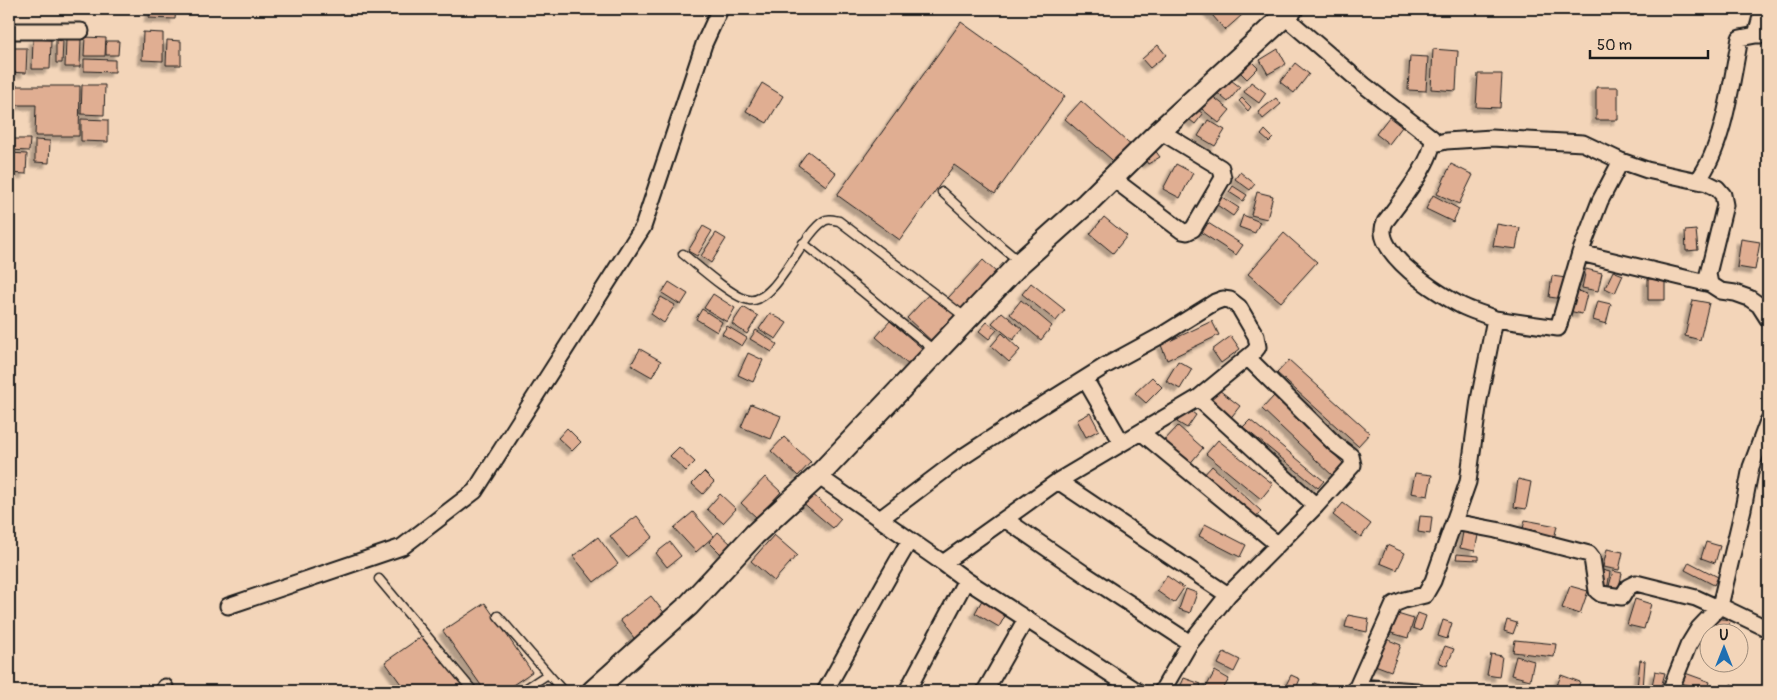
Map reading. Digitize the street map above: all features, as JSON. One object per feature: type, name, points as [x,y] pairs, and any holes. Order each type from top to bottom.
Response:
[{"type":"street","points":[[228,606],[402,547],[475,491],[643,228],[704,44],[720,9]]},
{"type":"street","points":[[1698,180],[1710,163],[1720,132],[1737,61],[1740,38],[1762,35],[1762,9]]},
{"type":"street","points":[[593,691],[688,606],[755,534],[818,476],[1020,263],[1288,12],[1364,85],[1432,138],[1434,144],[1426,162],[1385,222],[1382,231],[1383,237],[1397,258],[1418,277],[1462,306],[1495,318],[1558,328],[1580,253],[1600,201],[1621,161]]},
{"type":"street","points":[[9,31],[81,31]]},
{"type":"street","points":[[1112,178],[1182,231],[1187,232],[1193,229],[1223,178],[1221,168],[1160,131]]},
{"type":"street","points":[[1434,144],[1446,141],[1492,138],[1583,143],[1621,161],[1647,170],[1698,180],[1717,188],[1723,196],[1725,205],[1708,274],[1710,284]]},
{"type":"street","points":[[1580,253],[1710,284],[1721,291],[1749,298],[1759,305],[1768,319]]},
{"type":"street","points":[[880,519],[958,460],[1106,366],[1162,335],[1209,305],[1223,299],[1234,302],[1239,307],[1256,336],[1258,347],[1248,358],[1198,398],[1058,481],[1006,520],[943,562]]},
{"type":"street","points":[[1416,691],[1355,689],[1394,604],[1425,595],[1433,581],[1468,482],[1479,400],[1495,318]]},
{"type":"street","points":[[1162,691],[1190,643],[1228,595],[1351,468],[1353,459],[1248,358]]},
{"type":"street","points":[[1085,379],[1122,443]]},
{"type":"street","points":[[1198,398],[1316,506]]},
{"type":"street","points":[[1670,691],[1688,646],[1699,628],[1719,607],[1743,509],[1751,467],[1768,421]]},
{"type":"street","points":[[1142,432],[1277,544]]},
{"type":"street","points":[[818,476],[943,562],[966,580],[1137,691]]},
{"type":"street","points":[[1058,481],[1228,595]]},
{"type":"street","points":[[1006,520],[1086,576],[1190,643]]},
{"type":"street","points":[[1454,522],[1496,530],[1589,554],[1592,558],[1597,591],[1601,594],[1622,598],[1628,587],[1636,583],[1696,598],[1768,629]]},
{"type":"street","points":[[826,691],[853,644],[878,594],[910,540]]},
{"type":"street","points":[[907,691],[966,580]]},
{"type":"street","points":[[985,691],[1026,619]]},
{"type":"lane","points":[[942,192],[1020,263]]},
{"type":"lane","points":[[683,254],[735,294],[748,300],[757,300],[773,288],[803,243],[823,222],[828,220],[839,221],[967,319]]},
{"type":"lane","points":[[803,243],[937,352]]},
{"type":"lane","points":[[379,579],[473,691]]},
{"type":"lane","points":[[498,616],[563,691]]},
{"type":"lane","points":[[522,691],[548,674]]},
{"type":"building","points":[[150,9],[176,9],[175,19],[149,18]]},
{"type":"building","points":[[1207,9],[1237,9],[1242,15],[1225,30]]},
{"type":"building","points":[[961,22],[1065,96],[995,194],[954,165],[900,240],[837,195]]},
{"type":"building","points":[[143,32],[163,33],[163,61],[142,60]]},
{"type":"building","points":[[85,37],[106,38],[105,56],[84,56]]},
{"type":"building","points":[[66,38],[81,39],[80,67],[65,67]]},
{"type":"building","points":[[33,39],[51,40],[50,69],[32,69]]},
{"type":"building","points":[[56,40],[63,41],[62,63],[56,63]]},
{"type":"building","points":[[167,40],[181,41],[181,65],[166,65]]},
{"type":"building","points":[[106,41],[119,41],[118,55],[106,55]]},
{"type":"building","points":[[1158,45],[1166,55],[1150,68],[1142,59]]},
{"type":"building","points":[[9,48],[27,48],[26,73],[9,72]]},
{"type":"building","points":[[1278,49],[1286,64],[1268,74],[1260,60]]},
{"type":"building","points":[[1433,49],[1458,51],[1456,91],[1431,89]]},
{"type":"building","points":[[1410,56],[1428,57],[1426,91],[1408,90]]},
{"type":"building","points":[[1247,57],[1258,68],[1247,79],[1236,68]]},
{"type":"building","points":[[84,59],[115,60],[115,72],[84,71]]},
{"type":"building","points":[[1295,63],[1309,74],[1294,93],[1280,82]]},
{"type":"building","points":[[1478,74],[1502,74],[1500,108],[1476,107]]},
{"type":"building","points":[[1227,77],[1240,87],[1228,102],[1215,91]]},
{"type":"building","points":[[1251,82],[1266,93],[1259,103],[1244,92]]},
{"type":"building","points":[[762,83],[783,96],[767,123],[746,111]]},
{"type":"building","points":[[82,85],[105,85],[104,115],[81,114]]},
{"type":"building","points":[[10,86],[80,86],[79,136],[35,136],[36,105],[10,105]]},
{"type":"building","points":[[1596,87],[1618,87],[1618,120],[1596,120]]},
{"type":"building","points":[[1207,92],[1230,110],[1219,123],[1197,105]]},
{"type":"building","points":[[1242,98],[1251,107],[1248,111],[1239,101]]},
{"type":"building","points":[[1276,98],[1281,104],[1263,119],[1258,112]]},
{"type":"building","points":[[1081,101],[1135,149],[1119,166],[1065,119]]},
{"type":"building","points":[[1192,105],[1203,114],[1195,124],[1184,115]]},
{"type":"building","points":[[1389,117],[1402,127],[1389,144],[1376,134]]},
{"type":"building","points":[[81,119],[108,120],[108,142],[81,141]]},
{"type":"building","points":[[1208,120],[1225,130],[1215,146],[1198,136]]},
{"type":"building","points":[[1265,130],[1273,138],[1269,142],[1261,135]]},
{"type":"building","points":[[9,139],[30,139],[29,151],[9,150]]},
{"type":"building","points":[[35,140],[50,141],[49,163],[35,162]]},
{"type":"building","points":[[1152,146],[1160,157],[1148,164],[1141,153]]},
{"type":"building","points":[[808,151],[836,173],[826,186],[798,165]]},
{"type":"building","points":[[9,153],[27,154],[26,174],[9,173]]},
{"type":"building","points":[[1176,164],[1193,173],[1180,198],[1163,189]]},
{"type":"building","points":[[1451,164],[1473,175],[1459,204],[1437,194]]},
{"type":"building","points":[[1240,172],[1255,184],[1250,190],[1235,179]]},
{"type":"building","points":[[1233,186],[1247,195],[1243,201],[1229,192]]},
{"type":"building","points":[[1257,192],[1273,196],[1267,219],[1251,215]]},
{"type":"building","points":[[1433,195],[1459,209],[1453,222],[1426,209]]},
{"type":"building","points":[[1222,197],[1239,208],[1233,216],[1217,205]]},
{"type":"building","points":[[1243,215],[1260,222],[1255,233],[1239,227]]},
{"type":"building","points":[[1104,217],[1127,236],[1113,253],[1090,234]]},
{"type":"building","points":[[1208,223],[1243,245],[1236,255],[1202,233]]},
{"type":"building","points":[[1497,224],[1520,228],[1516,249],[1493,246]]},
{"type":"building","points":[[703,226],[712,231],[697,256],[688,251]]},
{"type":"building","points":[[1696,230],[1698,250],[1686,251],[1685,231]]},
{"type":"building","points":[[716,233],[726,239],[711,263],[701,256]]},
{"type":"building","points":[[1284,233],[1317,262],[1281,302],[1248,274]]},
{"type":"building","points":[[1741,239],[1760,242],[1755,270],[1737,267]]},
{"type":"building","points":[[983,260],[997,273],[962,311],[948,298]]},
{"type":"building","points":[[1586,269],[1602,273],[1598,291],[1582,288]]},
{"type":"building","points":[[1613,271],[1623,275],[1615,293],[1605,288]]},
{"type":"building","points":[[1552,276],[1566,278],[1563,299],[1549,297]]},
{"type":"building","points":[[1648,279],[1665,279],[1665,300],[1648,300]]},
{"type":"building","points":[[669,282],[688,294],[681,305],[662,293]]},
{"type":"building","points":[[1031,283],[1065,310],[1056,321],[1022,294]]},
{"type":"building","points":[[1575,290],[1587,294],[1582,314],[1569,311]]},
{"type":"building","points":[[930,293],[959,319],[936,345],[907,318]]},
{"type":"building","points":[[713,294],[735,308],[727,322],[704,308]]},
{"type":"building","points":[[661,297],[675,305],[664,323],[651,314]]},
{"type":"building","points":[[1021,300],[1052,326],[1041,340],[1010,314]]},
{"type":"building","points":[[1693,300],[1709,303],[1700,340],[1685,336]]},
{"type":"building","points":[[1598,301],[1611,304],[1606,324],[1593,320]]},
{"type":"building","points":[[743,307],[758,316],[747,334],[732,324]]},
{"type":"building","points":[[702,309],[722,322],[717,332],[696,319]]},
{"type":"building","points":[[1002,312],[1022,329],[1013,340],[992,323]]},
{"type":"building","points":[[770,313],[787,323],[776,339],[759,329]]},
{"type":"building","points":[[890,321],[924,350],[910,366],[876,337]]},
{"type":"building","points":[[1212,321],[1219,335],[1167,360],[1161,345]]},
{"type":"building","points":[[987,322],[997,330],[989,339],[979,331]]},
{"type":"building","points":[[727,326],[747,338],[742,346],[722,334]]},
{"type":"building","points":[[756,330],[777,344],[772,352],[750,339]]},
{"type":"building","points":[[1002,333],[1020,350],[1009,362],[991,346]]},
{"type":"building","points":[[1231,336],[1240,349],[1221,363],[1212,350]]},
{"type":"building","points":[[640,349],[661,361],[652,377],[631,365]]},
{"type":"building","points":[[748,353],[763,360],[753,382],[738,375]]},
{"type":"building","points":[[1289,360],[1370,433],[1358,446],[1277,373]]},
{"type":"building","points":[[1178,361],[1192,369],[1180,389],[1166,381]]},
{"type":"building","points":[[1152,377],[1162,387],[1146,403],[1135,393]]},
{"type":"building","points":[[1219,390],[1240,406],[1229,420],[1208,403]]},
{"type":"building","points":[[1274,396],[1344,464],[1333,476],[1262,409]]},
{"type":"building","points":[[751,404],[781,416],[771,439],[741,427]]},
{"type":"building","points":[[1186,408],[1196,415],[1187,428],[1177,422]]},
{"type":"building","points":[[1090,413],[1099,430],[1086,437],[1077,420]]},
{"type":"building","points":[[1250,420],[1324,481],[1318,488],[1243,427]]},
{"type":"building","points":[[1178,426],[1203,448],[1188,466],[1162,443]]},
{"type":"building","points":[[567,428],[581,442],[572,451],[558,438]]},
{"type":"building","points":[[784,437],[811,462],[798,476],[771,451]]},
{"type":"building","points":[[1218,440],[1273,484],[1261,499],[1206,454]]},
{"type":"building","points":[[679,447],[695,462],[686,471],[670,456]]},
{"type":"building","points":[[1212,466],[1261,511],[1252,521],[1202,477]]},
{"type":"building","points":[[704,472],[714,482],[703,494],[692,484]]},
{"type":"building","points":[[1415,473],[1432,475],[1428,496],[1411,493]]},
{"type":"building","points":[[765,477],[781,492],[757,518],[741,503]]},
{"type":"building","points":[[1518,479],[1531,482],[1526,509],[1514,507]]},
{"type":"building","points":[[811,493],[841,519],[833,528],[802,502]]},
{"type":"building","points":[[720,494],[736,509],[723,523],[707,509]]},
{"type":"building","points":[[1343,503],[1371,524],[1361,537],[1333,515]]},
{"type":"building","points":[[693,512],[714,536],[696,552],[674,528]]},
{"type":"building","points":[[637,516],[653,537],[627,557],[610,536]]},
{"type":"building","points":[[1420,516],[1432,517],[1430,534],[1418,532]]},
{"type":"building","points":[[1525,520],[1557,526],[1554,539],[1522,533]]},
{"type":"building","points":[[1205,524],[1246,545],[1240,557],[1199,536]]},
{"type":"building","points":[[1464,527],[1479,530],[1475,551],[1460,548]]},
{"type":"building","points":[[718,532],[731,544],[721,554],[709,542]]},
{"type":"building","points":[[774,535],[797,555],[774,581],[751,561]]},
{"type":"building","points":[[598,537],[618,564],[594,582],[573,556]]},
{"type":"building","points":[[670,542],[681,556],[667,567],[656,553]]},
{"type":"building","points":[[1706,542],[1720,546],[1715,563],[1701,558]]},
{"type":"building","points":[[1387,545],[1405,553],[1397,570],[1380,563]]},
{"type":"building","points":[[1607,549],[1623,552],[1619,570],[1603,567]]},
{"type":"building","points":[[1457,554],[1479,556],[1479,560],[1456,559]]},
{"type":"building","points":[[1689,562],[1718,577],[1714,585],[1685,570]]},
{"type":"building","points":[[1602,570],[1610,572],[1607,590],[1598,589]]},
{"type":"building","points":[[1613,571],[1622,573],[1618,592],[1608,590]]},
{"type":"building","points":[[1167,576],[1184,588],[1174,603],[1157,591]]},
{"type":"building","points":[[1570,586],[1588,591],[1580,614],[1562,608]]},
{"type":"building","points":[[1186,589],[1197,593],[1190,613],[1179,609]]},
{"type":"building","points":[[651,596],[669,619],[638,643],[620,620]]},
{"type":"building","points":[[1635,599],[1651,604],[1644,629],[1627,625]]},
{"type":"building","points":[[982,600],[1006,614],[999,627],[975,613]]},
{"type":"building","points":[[485,603],[532,672],[504,691],[485,691],[443,631]]},
{"type":"building","points":[[1394,613],[1414,619],[1408,638],[1388,632]]},
{"type":"building","points":[[1418,613],[1426,616],[1421,631],[1413,628]]},
{"type":"building","points":[[1348,615],[1369,619],[1367,632],[1345,627]]},
{"type":"building","points":[[1716,618],[1730,620],[1730,622],[1715,622]]},
{"type":"building","points":[[1443,620],[1452,623],[1447,639],[1438,636]]},
{"type":"building","points":[[1507,620],[1517,623],[1513,634],[1504,631]]},
{"type":"building","points":[[425,634],[466,691],[406,691],[385,662]]},
{"type":"building","points":[[1386,639],[1401,645],[1391,671],[1375,665]]},
{"type":"building","points":[[1515,640],[1556,644],[1554,657],[1513,652]]},
{"type":"building","points":[[1445,646],[1454,649],[1447,666],[1438,662]]},
{"type":"building","points":[[1224,652],[1240,660],[1234,672],[1218,664]]},
{"type":"building","points":[[1491,654],[1502,656],[1499,677],[1487,675]]},
{"type":"building","points":[[1516,656],[1534,661],[1530,680],[1511,675]]},
{"type":"building","points":[[1640,660],[1645,661],[1643,689],[1637,688]]},
{"type":"building","points":[[1215,671],[1229,679],[1222,691],[1204,691]]},
{"type":"building","points":[[1655,671],[1665,673],[1660,691],[1651,691]]},
{"type":"building","points":[[1685,673],[1710,682],[1707,691],[1681,683]]},
{"type":"building","points":[[1291,675],[1300,679],[1295,691],[1283,691]]},
{"type":"building","points":[[1561,675],[1580,682],[1576,691],[1555,691]]},
{"type":"building","points":[[1184,678],[1201,684],[1198,691],[1179,690]]},
{"type":"building","points":[[1314,683],[1334,691],[1311,691]]},
{"type":"building","points":[[1731,684],[1741,688],[1740,691],[1728,691]]}]
